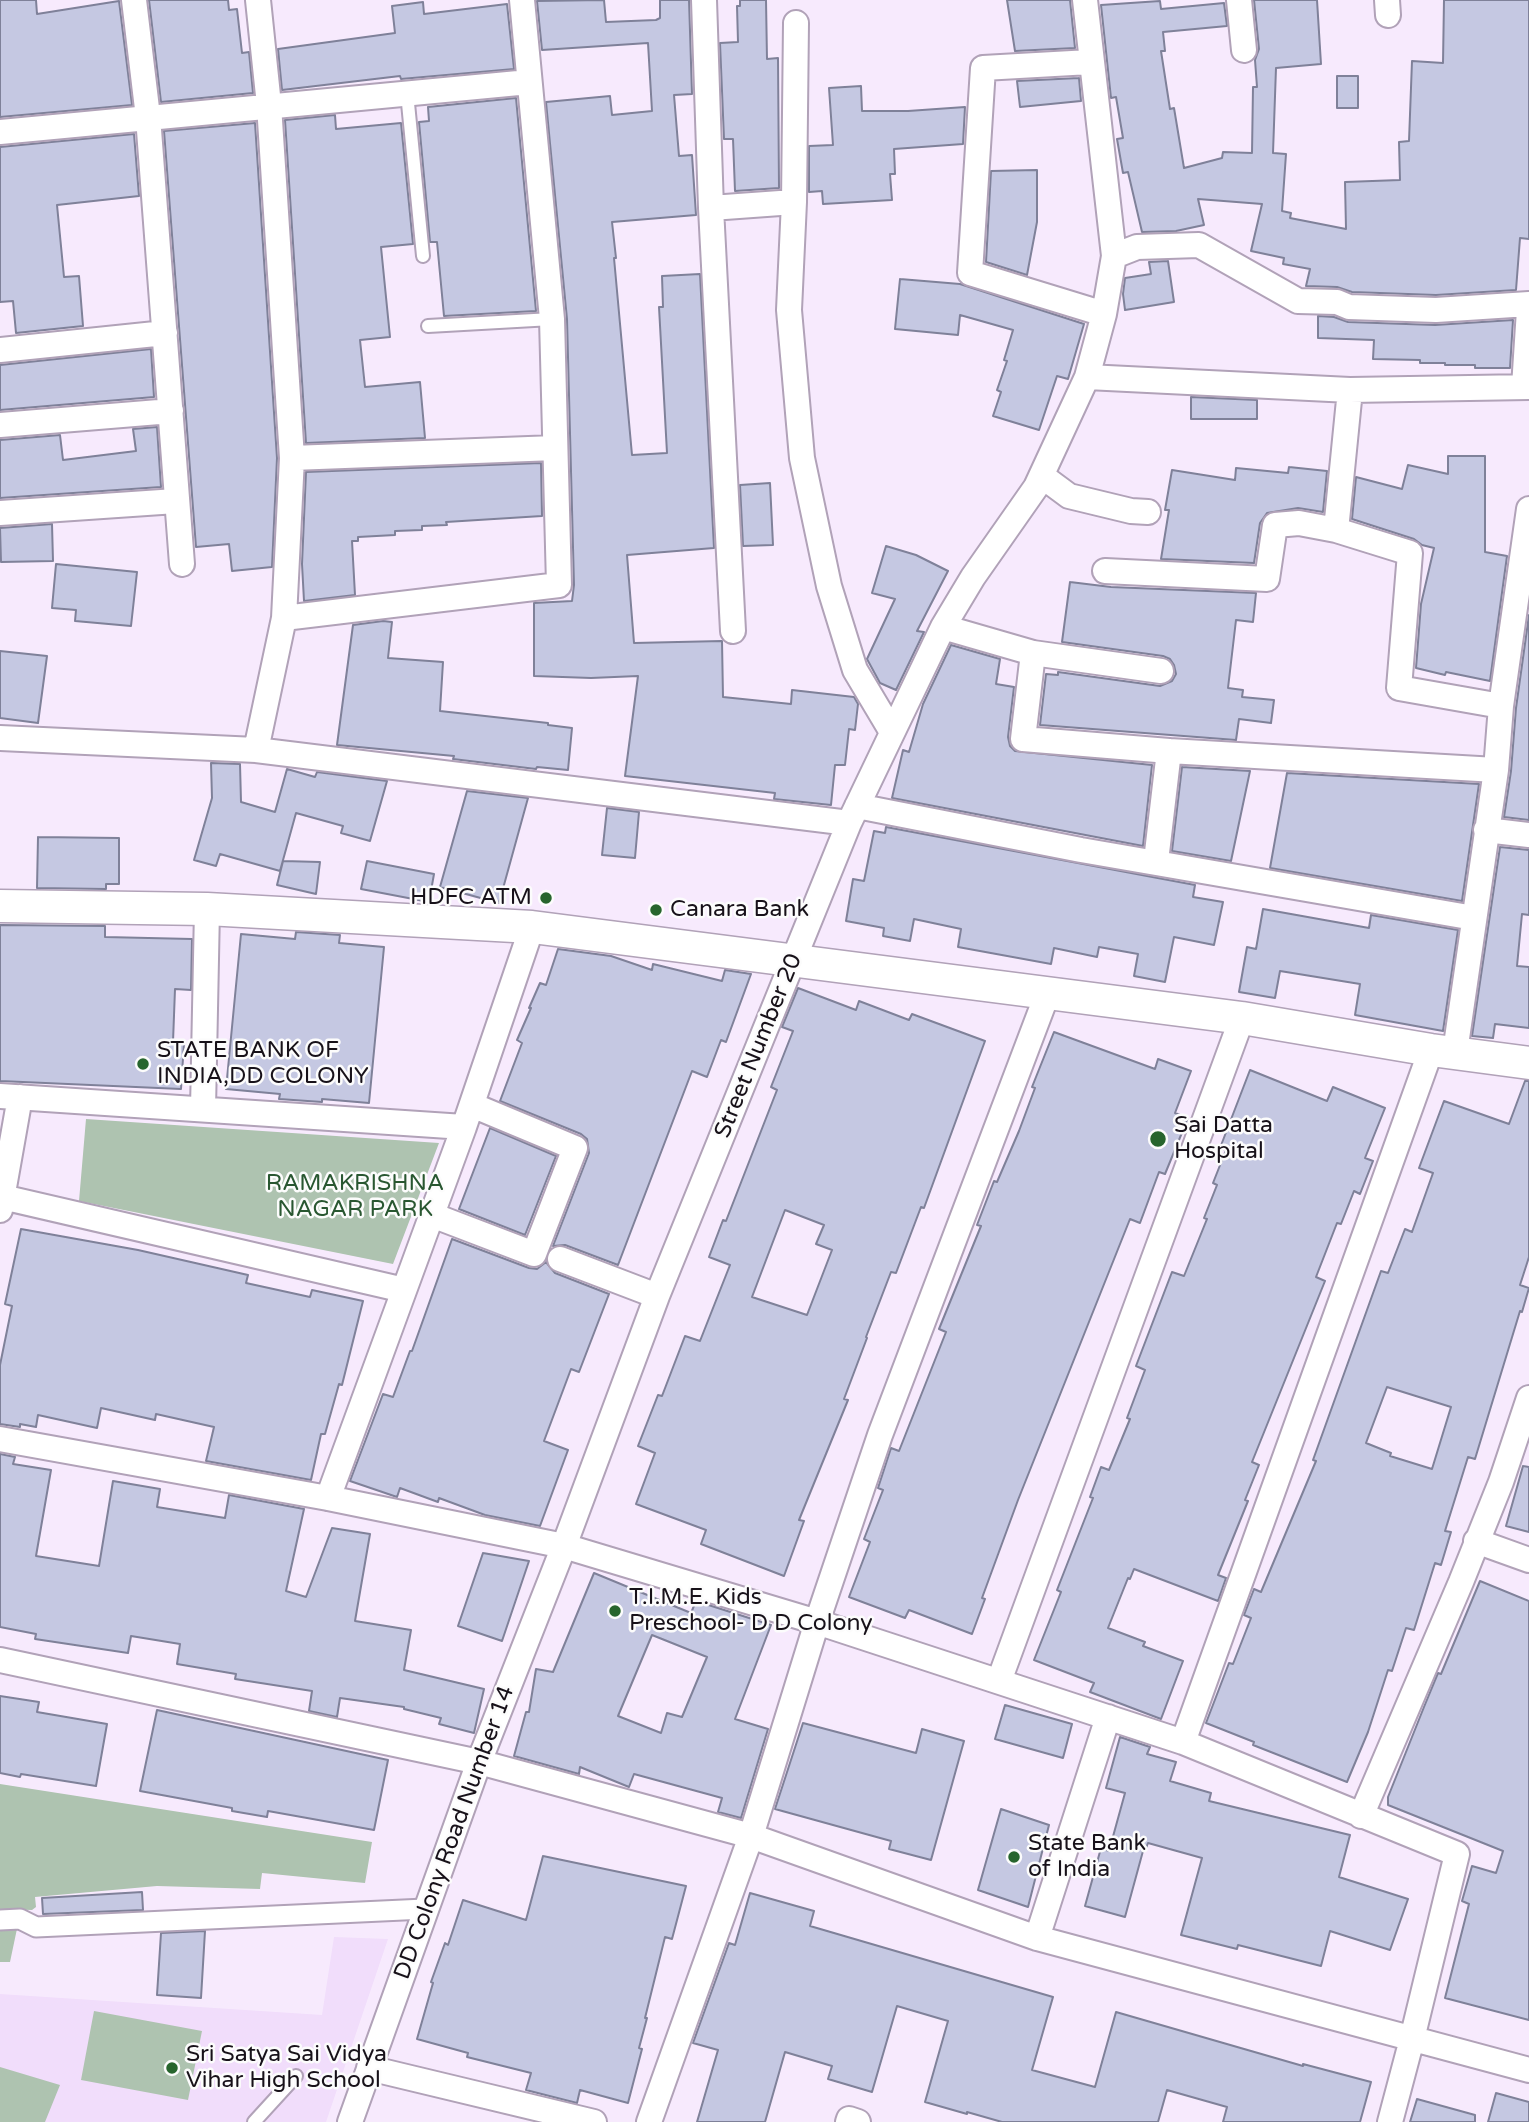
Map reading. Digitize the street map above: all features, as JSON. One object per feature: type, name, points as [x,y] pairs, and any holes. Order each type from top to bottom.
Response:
[{"type":"street","points":[[134,0],[148,117],[182,564]]},
{"type":"street","points":[[257,750],[284,618],[292,458],[269,105],[258,0]]},
{"type":"street","points":[[284,618],[559,585],[552,319],[522,0]]},
{"type":"street","points":[[704,0],[711,208],[733,631]]},
{"type":"street","name":"Street Number 20","points":[[564,1546],[657,1296],[853,814],[943,627],[1042,475],[1087,377],[1104,314],[1114,256],[1085,0]]},
{"type":"street","points":[[1239,0],[1244,50]]},
{"type":"street","points":[[796,23],[794,202],[789,310],[802,458],[829,586],[855,670],[892,732]]},
{"type":"street","points":[[1090,62],[983,68],[970,273],[1104,314]]},
{"type":"street","points":[[0,132],[529,82]]},
{"type":"street","points":[[711,208],[794,202]]},
{"type":"street","points":[[1114,256],[1137,247],[1199,244],[1298,300],[1338,302],[1349,307],[1436,310],[1529,304]]},
{"type":"street","points":[[1087,377],[1350,390],[1527,387],[1529,310]]},
{"type":"street","points":[[0,350],[165,333]]},
{"type":"street","points":[[1336,530],[1350,390]]},
{"type":"street","points":[[0,425],[171,411]]},
{"type":"street","points":[[292,458],[555,448]]},
{"type":"street","points":[[1042,475],[1069,496],[1131,511],[1148,512]]},
{"type":"street","points":[[0,513],[176,500]]},
{"type":"street","points":[[1183,1742],[1443,1051],[1474,918],[1529,509]]},
{"type":"street","points":[[1105,571],[1267,579],[1275,525],[1298,523],[1336,530],[1410,552],[1399,688],[1501,706]]},
{"type":"street","points":[[943,627],[1034,653],[1161,671]]},
{"type":"street","points":[[1034,653],[1023,739],[1169,751],[1496,770]]},
{"type":"street","points":[[0,738],[257,750],[853,814],[1156,861],[1474,918]]},
{"type":"street","points":[[1156,861],[1169,751]]},
{"type":"street","points":[[1486,830],[1529,835]]},
{"type":"street","points":[[0,906],[207,909],[532,927],[1242,1018],[1529,1063]]},
{"type":"street","points":[[202,1109],[207,909]]},
{"type":"street","points":[[328,1498],[468,1116],[532,927]]},
{"type":"street","points":[[649,2122],[751,1836],[817,1622],[880,1435],[1048,992]]},
{"type":"street","points":[[999,1681],[1242,1018]]},
{"type":"street","points":[[404,1290],[1,1203],[10,1097],[202,1109],[468,1116],[575,1148],[534,1254],[432,1214]]},
{"type":"street","points":[[559,1259],[657,1296]]},
{"type":"street","points":[[1361,1816],[1461,1582],[1501,1482],[1529,1398]]},
{"type":"street","points":[[0,1439],[328,1498],[564,1546],[817,1622],[1183,1742],[1457,1854],[1390,2122]]},
{"type":"street","points":[[1476,1541],[1529,1560]]},
{"type":"street","name":"DD Colony Road Number 14","points":[[350,2122],[479,1762],[564,1546]]},
{"type":"street","points":[[0,1660],[479,1762],[751,1836],[1037,1938],[1529,2070]]},
{"type":"street","points":[[1037,1938],[1108,1717]]},
{"type":"street","points":[[0,1920],[20,1919],[36,1927],[425,1909]]},
{"type":"street","points":[[369,2068],[594,2122]]},
{"type":"street","points":[[848,2122],[849,2119],[858,2122]]},
{"type":"lane","points":[[407,93],[424,256]]},
{"type":"lane","points":[[428,326],[552,319]]},
{"type":"lane","points":[[254,2122],[296,2076]]},
{"type":"shaded area","name":"Sri Satya Sai Vidya Vihar High School","points":[[334,1937],[388,1939],[326,2122],[0,2122],[0,1994],[322,2015]]},
{"type":"green space","name":"RAMAKRISHNA NAGAR PARK","points":[[86,1119],[439,1143],[393,1264],[79,1201]]},
{"type":"green space","points":[[0,1784],[372,1842],[365,1883],[262,1873],[260,1889],[157,1886],[35,1897],[36,1907],[32,1910],[0,1909]]},
{"type":"green space","points":[[18,1924],[10,1962],[0,1962],[0,1925]]},
{"type":"green space","points":[[94,2011],[202,2031],[188,2100],[81,2080]]},
{"type":"green space","points":[[0,2067],[60,2085],[45,2122],[0,2122]]},
{"type":"building","points":[[0,0],[36,0],[37,14],[119,1],[132,105],[0,117]]},
{"type":"building","points":[[149,0],[228,0],[229,10],[237,9],[242,53],[249,52],[253,93],[161,102]]},
{"type":"building","points":[[604,0],[606,22],[656,20],[660,18],[660,0],[689,0],[692,94],[674,95],[679,156],[692,155],[696,215],[612,222],[632,455],[667,453],[659,307],[663,307],[662,276],[700,274],[714,548],[627,555],[634,643],[722,641],[723,697],[791,704],[792,690],[854,697],[858,704],[855,730],[849,729],[845,765],[835,765],[831,805],[774,799],[775,793],[625,776],[638,676],[534,676],[534,603],[572,601],[574,585],[567,319],[546,102],[610,96],[612,115],[652,111],[648,43],[542,50],[537,1]]},
{"type":"building","points":[[740,0],[766,0],[767,59],[778,58],[779,188],[735,191],[733,139],[724,139],[720,43],[738,42],[737,6],[740,6]]},
{"type":"building","points":[[1007,0],[1070,0],[1075,48],[1015,51]]},
{"type":"building","points":[[1254,0],[1317,0],[1321,64],[1276,68],[1273,153],[1286,154],[1282,211],[1291,213],[1290,218],[1346,229],[1345,182],[1400,180],[1399,142],[1409,141],[1412,61],[1443,63],[1444,0],[1529,0],[1529,239],[1520,238],[1516,290],[1436,295],[1352,292],[1337,287],[1306,286],[1310,269],[1283,264],[1284,258],[1251,251],[1262,204],[1198,199],[1204,225],[1176,231],[1142,232],[1128,172],[1123,173],[1117,139],[1123,138],[1116,97],[1111,98],[1101,5],[1160,1],[1161,9],[1224,3],[1227,26],[1163,32],[1165,51],[1161,51],[1170,109],[1174,108],[1184,168],[1222,158],[1223,152],[1252,153],[1253,87],[1257,87],[1255,60],[1259,49]]},
{"type":"building","points":[[423,2],[424,14],[507,4],[514,69],[401,79],[400,76],[282,90],[278,49],[395,33],[392,6]]},
{"type":"building","points":[[1337,76],[1358,76],[1358,108],[1337,108]]},
{"type":"building","points":[[1079,78],[1081,101],[1020,107],[1017,81]]},
{"type":"building","points":[[861,86],[862,111],[965,107],[963,144],[894,149],[895,174],[890,174],[892,200],[823,204],[822,191],[809,192],[809,146],[833,145],[829,88]]},
{"type":"building","points":[[516,98],[536,311],[444,316],[437,242],[430,242],[419,122],[429,121],[428,107]]},
{"type":"building","points":[[335,115],[336,129],[401,123],[413,244],[381,247],[390,337],[360,340],[365,387],[420,382],[425,438],[306,443],[285,120]]},
{"type":"building","points":[[255,123],[277,458],[272,567],[232,571],[229,544],[196,547],[164,131]]},
{"type":"building","points":[[134,134],[139,196],[57,205],[64,277],[79,276],[83,326],[16,333],[13,301],[0,302],[0,147]]},
{"type":"building","points":[[1037,170],[1037,222],[1027,275],[986,262],[991,171]]},
{"type":"building","points":[[1168,261],[1174,302],[1125,310],[1125,278],[1151,274],[1149,262]]},
{"type":"building","points":[[900,279],[960,284],[1084,324],[1068,379],[1057,376],[1039,430],[993,416],[1001,392],[997,390],[1007,361],[1004,360],[1013,330],[960,315],[958,335],[895,329]]},
{"type":"building","points":[[1318,316],[1334,317],[1348,322],[1435,325],[1513,320],[1510,368],[1475,368],[1475,365],[1420,363],[1420,360],[1373,359],[1374,340],[1318,338]]},
{"type":"building","points":[[151,349],[154,397],[0,410],[0,365]]},
{"type":"building","points":[[1191,397],[1257,400],[1257,419],[1191,419]]},
{"type":"building","points":[[157,427],[161,487],[0,498],[0,440],[60,435],[63,460],[136,451],[133,429]]},
{"type":"building","points":[[1448,456],[1485,456],[1485,552],[1507,556],[1490,681],[1416,668],[1421,604],[1434,548],[1352,519],[1356,477],[1402,489],[1408,465],[1448,474]]},
{"type":"building","points":[[541,463],[542,516],[446,522],[447,525],[422,526],[422,530],[395,531],[395,535],[358,537],[358,541],[352,541],[355,595],[304,601],[302,564],[306,472]]},
{"type":"building","points":[[1289,467],[1327,471],[1323,512],[1298,508],[1267,513],[1260,523],[1254,563],[1161,559],[1172,470],[1235,480],[1236,468],[1288,473]]},
{"type":"building","points":[[770,483],[773,545],[743,546],[740,485]]},
{"type":"building","points":[[52,524],[53,561],[1,562],[0,528]]},
{"type":"building","points":[[886,546],[916,555],[948,571],[917,631],[924,632],[896,690],[880,683],[867,659],[895,599],[872,593]]},
{"type":"building","points":[[56,564],[137,572],[131,626],[75,621],[76,610],[52,608]]},
{"type":"building","points":[[1070,582],[1111,587],[1256,593],[1253,622],[1236,620],[1228,688],[1243,690],[1242,697],[1274,700],[1271,723],[1239,719],[1236,740],[1040,725],[1046,674],[1058,675],[1058,672],[1160,686],[1172,681],[1176,674],[1170,659],[1163,656],[1062,642]]},
{"type":"building","points":[[1529,615],[1529,820],[1504,817]]},
{"type":"building","points":[[392,622],[388,658],[443,662],[440,711],[572,728],[568,770],[536,769],[453,759],[454,756],[337,745],[353,625]]},
{"type":"building","points":[[951,645],[1000,659],[996,684],[1014,687],[1008,737],[1010,746],[1015,751],[1152,765],[1143,846],[892,798],[903,750],[909,752],[923,704]]},
{"type":"building","points":[[0,651],[47,656],[38,723],[0,718]]},
{"type":"building","points":[[211,763],[240,764],[241,802],[275,812],[287,769],[315,777],[317,772],[387,781],[370,841],[341,833],[343,826],[296,813],[280,871],[220,854],[216,866],[194,860],[212,798]]},
{"type":"building","points":[[1182,767],[1250,771],[1231,861],[1172,851]]},
{"type":"building","points":[[1287,773],[1479,784],[1462,901],[1270,868]]},
{"type":"building","points":[[467,791],[528,798],[499,903],[440,887]]},
{"type":"building","points":[[607,808],[639,812],[635,858],[602,855]]},
{"type":"building","points":[[886,827],[1195,885],[1193,897],[1223,902],[1214,945],[1174,937],[1165,982],[1134,976],[1138,954],[1099,947],[1097,957],[1054,948],[1051,964],[958,947],[961,929],[914,919],[910,941],[883,936],[884,928],[846,921],[853,879],[864,881],[874,831],[885,833]]},
{"type":"building","points":[[38,837],[119,838],[119,884],[106,884],[106,889],[37,888]]},
{"type":"building","points":[[1500,847],[1529,850],[1529,915],[1522,914],[1517,966],[1529,967],[1529,1028],[1495,1024],[1493,1038],[1472,1036]]},
{"type":"building","points":[[283,861],[320,862],[316,894],[277,885]]},
{"type":"building","points":[[367,861],[434,874],[429,902],[361,889]]},
{"type":"building","points":[[1263,909],[1369,928],[1371,915],[1458,930],[1443,1031],[1355,1015],[1360,984],[1280,971],[1275,998],[1239,992],[1247,947],[1256,949]]},
{"type":"building","points":[[0,925],[105,926],[105,937],[192,939],[191,990],[175,989],[173,1042],[184,1043],[181,1089],[0,1081]]},
{"type":"building","points":[[296,932],[340,935],[339,943],[384,947],[369,1103],[279,1099],[280,1094],[226,1089],[241,934],[295,939]]},
{"type":"building","points":[[558,949],[611,956],[652,970],[653,964],[722,981],[725,970],[751,974],[726,1042],[721,1040],[707,1077],[692,1071],[618,1265],[565,1245],[553,1246],[589,1153],[587,1139],[581,1134],[500,1101],[522,1043],[517,1040],[529,1008],[540,983],[546,985]]},
{"type":"building","points":[[798,988],[856,1010],[859,1001],[909,1020],[912,1014],[985,1041],[924,1208],[921,1207],[896,1273],[891,1272],[866,1337],[844,1399],[848,1400],[799,1520],[804,1521],[784,1576],[701,1544],[706,1530],[636,1504],[655,1453],[638,1446],[658,1395],[662,1396],[685,1336],[700,1341],[730,1265],[709,1257],[723,1220],[726,1221],[777,1090],[771,1087],[793,1031],[782,1027]],"holes":[[[785,1210],[824,1225],[816,1244],[832,1250],[807,1315],[752,1297]]]},
{"type":"building","points":[[1054,1032],[1155,1069],[1158,1059],[1191,1071],[1175,1113],[1188,1118],[1165,1174],[1159,1172],[1140,1223],[1130,1219],[1018,1500],[982,1598],[985,1599],[972,1634],[909,1610],[905,1618],[849,1597],[870,1542],[864,1539],[883,1490],[878,1488],[891,1448],[899,1451],[946,1332],[939,1329],[981,1226],[977,1225],[994,1181],[997,1182],[1019,1131],[1035,1088],[1032,1087]]},
{"type":"building","points":[[1250,1070],[1327,1101],[1333,1087],[1385,1108],[1365,1158],[1373,1161],[1360,1194],[1354,1191],[1341,1224],[1337,1223],[1316,1277],[1325,1281],[1252,1462],[1259,1465],[1245,1500],[1248,1501],[1218,1575],[1226,1578],[1218,1601],[1134,1569],[1108,1628],[1145,1642],[1143,1646],[1183,1661],[1161,1719],[1090,1692],[1094,1683],[1034,1660],[1061,1592],[1057,1590],[1093,1498],[1090,1497],[1101,1467],[1109,1470],[1130,1419],[1127,1418],[1145,1370],[1136,1366],[1172,1272],[1184,1276],[1207,1219],[1204,1218],[1217,1185],[1213,1183],[1226,1150],[1220,1148]]},
{"type":"building","points":[[1525,1081],[1529,1081],[1529,1257],[1520,1285],[1529,1288],[1475,1459],[1468,1457],[1445,1531],[1451,1532],[1441,1565],[1435,1563],[1414,1630],[1406,1628],[1392,1671],[1388,1670],[1368,1732],[1347,1782],[1253,1745],[1254,1742],[1206,1723],[1229,1663],[1233,1664],[1251,1618],[1244,1615],[1254,1589],[1261,1592],[1316,1461],[1313,1460],[1381,1271],[1388,1273],[1405,1229],[1412,1232],[1433,1173],[1419,1168],[1444,1101],[1509,1124]],"holes":[[[1387,1387],[1451,1407],[1432,1469],[1390,1456],[1391,1453],[1366,1443]]]},
{"type":"building","points":[[490,1128],[556,1156],[525,1235],[459,1209]]},
{"type":"building","points":[[21,1229],[138,1250],[248,1275],[246,1283],[310,1297],[312,1290],[363,1301],[342,1385],[339,1384],[325,1434],[321,1434],[311,1480],[206,1461],[214,1427],[156,1414],[155,1420],[101,1408],[97,1428],[38,1415],[36,1427],[0,1424],[0,1365],[12,1306],[5,1304]]},
{"type":"building","points":[[452,1239],[529,1268],[537,1269],[546,1262],[555,1273],[609,1294],[579,1372],[571,1369],[544,1441],[568,1450],[540,1526],[485,1515],[439,1498],[438,1502],[400,1488],[397,1497],[350,1481],[383,1394],[393,1397]]},
{"type":"building","points":[[0,1454],[15,1457],[13,1464],[51,1470],[36,1556],[99,1566],[113,1481],[160,1489],[157,1507],[225,1518],[229,1495],[304,1509],[286,1591],[306,1597],[332,1528],[370,1534],[355,1621],[411,1630],[404,1670],[484,1689],[474,1733],[439,1724],[441,1718],[404,1707],[340,1698],[337,1717],[309,1711],[312,1691],[235,1679],[236,1674],[177,1664],[180,1644],[131,1636],[128,1653],[35,1639],[36,1634],[0,1627]]},
{"type":"building","points":[[1523,1466],[1529,1467],[1529,1532],[1506,1526]]},
{"type":"building","points":[[483,1553],[529,1561],[502,1641],[458,1626]]},
{"type":"building","points":[[594,1573],[691,1613],[696,1601],[771,1625],[735,1719],[768,1729],[741,1818],[718,1812],[722,1798],[634,1774],[629,1787],[580,1767],[579,1774],[514,1756],[526,1712],[529,1712],[536,1669],[553,1672]],"holes":[[[652,1635],[707,1657],[682,1717],[667,1713],[661,1733],[618,1716]]]},
{"type":"building","points":[[1480,1581],[1529,1601],[1529,2020],[1445,1998],[1469,1904],[1462,1901],[1472,1866],[1496,1873],[1503,1851],[1388,1805],[1388,1797],[1424,1707],[1438,1673],[1441,1674]]},
{"type":"building","points":[[0,1696],[39,1702],[37,1712],[107,1724],[96,1786],[0,1773]]},
{"type":"building","points":[[1005,1705],[1072,1724],[1063,1758],[995,1739]]},
{"type":"building","points":[[157,1710],[388,1760],[374,1830],[268,1811],[267,1817],[140,1791]]},
{"type":"building","points":[[803,1723],[916,1753],[922,1729],[964,1741],[931,1860],[889,1849],[891,1841],[775,1809]]},
{"type":"building","points":[[1120,1737],[1150,1747],[1147,1754],[1176,1762],[1170,1781],[1211,1793],[1209,1801],[1350,1835],[1339,1877],[1408,1899],[1390,1950],[1330,1931],[1321,1966],[1238,1945],[1237,1949],[1181,1935],[1202,1858],[1148,1843],[1143,1851],[1125,1917],[1085,1906],[1101,1848],[1109,1851],[1125,1793],[1106,1788]]},
{"type":"building","name":"State Bank of India","points":[[1001,1809],[1049,1825],[1028,1907],[978,1890]]},
{"type":"building","points":[[543,1856],[686,1886],[672,1939],[665,1937],[628,2103],[580,2090],[577,2103],[526,2090],[531,2073],[467,2057],[468,2053],[417,2039],[433,1983],[431,1982],[445,1943],[448,1945],[463,1900],[526,1920]]},
{"type":"building","points":[[142,1892],[143,1910],[43,1914],[42,1898]]},
{"type":"building","points":[[750,1893],[814,1911],[810,1926],[1053,1997],[1032,2070],[1095,2087],[1116,2012],[1303,2066],[1371,2082],[1360,2122],[1223,2122],[1227,2107],[1167,2090],[1158,2122],[1002,2122],[967,2114],[925,2102],[948,2021],[897,2006],[872,2092],[828,2079],[832,2066],[785,2052],[765,2122],[697,2122],[718,2050],[693,2043],[729,1943],[735,1945]]},
{"type":"building","points":[[205,1931],[201,1998],[157,1995],[161,1933]]},
{"type":"building","points":[[1496,2093],[1529,2102],[1529,2122],[1488,2122]]},
{"type":"building","points":[[1417,2099],[1475,2115],[1475,2122],[1410,2122]]},
{"type":"place","name":"HDFC ATM","points":[[546,898]]},
{"type":"place","name":"Canara Bank","points":[[656,910]]},
{"type":"place","name":"STATE BANK OF INDIA,DD COLONY","points":[[143,1064]]},
{"type":"place","name":"Sai Datta Hospital","points":[[1158,1139]]},
{"type":"place","name":"T.I.M.E. Kids Preschool- D D Colony","points":[[615,1611]]},
{"type":"place","name":"State Bank of India","points":[[1014,1857]]},
{"type":"place","name":"Sri Satya Sai Vidya Vihar High School","points":[[172,2068]]}]
